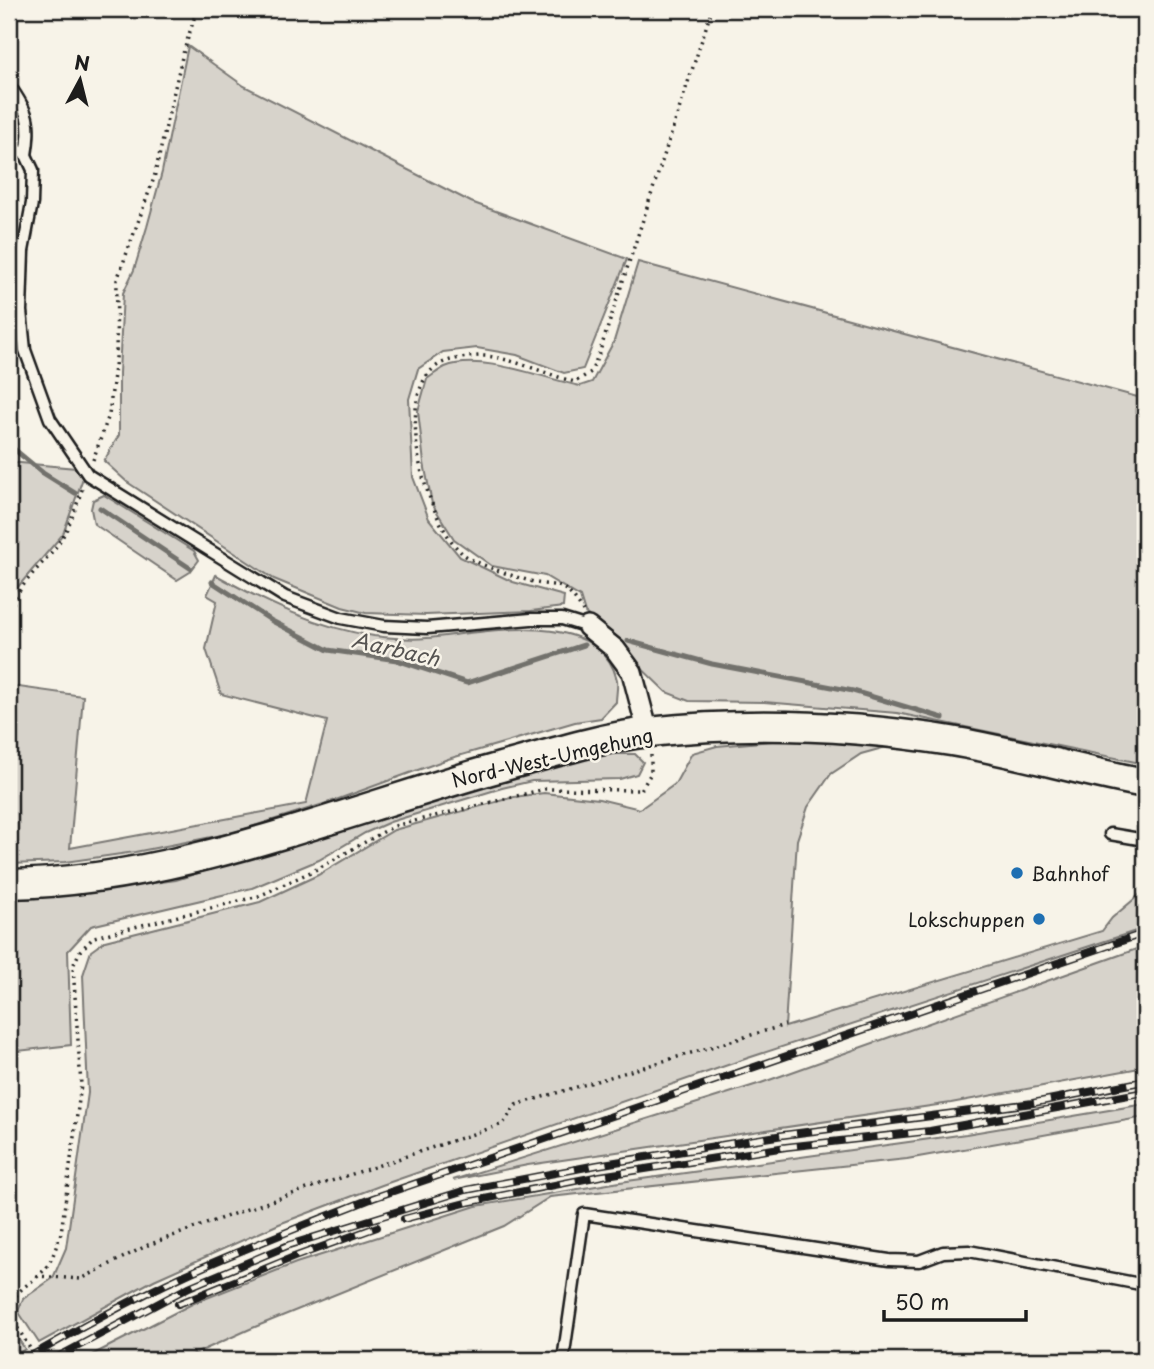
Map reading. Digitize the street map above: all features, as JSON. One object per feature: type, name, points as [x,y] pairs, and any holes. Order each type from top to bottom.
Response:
[{"type":"main road","name":"Nord-West-Umgehung","points":[[9,884],[100,876],[197,858],[541,756],[648,733],[755,725],[875,730],[954,741],[1145,783]]},
{"type":"street","points":[[588,627],[615,649],[632,671],[648,733]]},
{"type":"lane","points":[[9,85],[25,108],[30,133],[26,155]]},
{"type":"lane","points":[[9,145],[26,155],[33,170],[32,203],[23,251],[21,311],[25,350],[50,419],[88,475],[285,597],[341,618],[384,626],[427,628],[531,618],[562,620],[588,627]]},
{"type":"lane","points":[[1110,834],[1145,840]]},
{"type":"lane","points":[[563,1360],[584,1214],[889,1260],[919,1261],[943,1252],[969,1251],[1145,1285]]},
{"type":"path","points":[[9,617],[10,607],[19,589],[63,536],[109,415],[116,358],[117,280],[153,178],[182,57],[197,9]]},
{"type":"path","points":[[588,627],[580,606],[564,588],[536,583],[494,569],[464,554],[444,529],[432,506],[419,466],[415,410],[423,379],[443,360],[482,356],[520,364],[575,382],[591,372],[619,295],[712,9]]},
{"type":"path","points":[[37,1360],[9,1309],[15,1294],[43,1271],[53,1256],[61,1233],[80,1085],[73,966],[80,951],[94,937],[259,896],[317,869],[394,825],[545,789],[641,790],[651,773],[652,754],[648,733]]},
{"type":"path","points":[[36,1276],[81,1279],[148,1245],[250,1208],[503,1125],[516,1105],[785,1025]]},
{"type":"shaded area","points":[[188,46],[244,86],[471,202],[627,259],[583,369],[564,373],[517,355],[477,348],[443,352],[418,369],[409,399],[413,477],[429,519],[460,557],[513,582],[564,596],[563,607],[531,611],[426,615],[366,613],[342,607],[274,579],[127,482],[104,461],[119,435],[123,293],[134,270],[162,172]]},
{"type":"shaded area","points":[[638,262],[1145,399],[1145,764],[897,713],[764,702],[689,701],[666,692],[632,659],[621,640],[585,613],[580,597],[545,576],[492,566],[454,539],[432,504],[424,463],[418,411],[427,379],[445,367],[476,363],[512,368],[580,386],[592,382],[614,341]]},
{"type":"shaded area","points":[[9,462],[76,468],[83,478],[63,534],[16,589],[9,606]]},
{"type":"shaded area","points":[[104,495],[194,551],[199,560],[190,572],[177,580],[94,524],[91,509],[93,500]]},
{"type":"shaded area","points":[[216,575],[292,613],[333,627],[374,636],[421,639],[477,632],[536,629],[563,633],[588,642],[606,657],[617,680],[616,702],[601,718],[575,722],[448,759],[333,801],[232,833],[135,852],[65,862],[9,864],[9,691],[12,686],[83,696],[70,848],[306,804],[327,721],[221,694],[206,649],[217,601],[207,595]]},
{"type":"shaded area","points":[[794,739],[897,744],[861,754],[831,774],[808,807],[797,840],[785,1027],[1102,931],[1112,918],[1145,890],[1145,928],[748,1058],[382,1185],[279,1224],[154,1280],[39,1343],[18,1311],[23,1299],[53,1278],[66,1248],[88,1093],[83,975],[91,951],[105,941],[260,902],[318,875],[394,830],[514,797],[544,793],[599,799],[640,809],[675,784],[692,753],[717,746]]},
{"type":"shaded area","points":[[603,754],[635,754],[643,762],[637,774],[620,779],[532,781],[502,788],[390,822],[319,860],[252,888],[91,926],[68,951],[71,1045],[9,1052],[9,899],[37,898],[176,880],[495,779]]},
{"type":"shaded area","points":[[1145,946],[1145,1067],[951,1103],[528,1165],[453,1180],[761,1083]]},
{"type":"shaded area","points":[[1145,1104],[1145,1117],[907,1159],[550,1197],[504,1226],[250,1329],[181,1360],[82,1360],[194,1303],[296,1263],[476,1206],[620,1182],[966,1134]]},
{"type":"shaded area","points":[[9,1325],[25,1349],[9,1360]]},
{"type":"waterway","name":"Aarbach","points":[[9,445],[43,473],[75,493]]},
{"type":"waterway","name":"Aarbach","points":[[100,508],[190,568]]},
{"type":"waterway","name":"Aarbach","points":[[212,582],[272,621],[328,650],[397,660],[467,683],[584,645]]},
{"type":"waterway","name":"Aarbach","points":[[628,641],[712,664],[853,691],[943,718]]},
{"type":"railway","points":[[24,1360],[185,1275],[373,1198],[1145,933]]},
{"type":"railway","points":[[52,1360],[189,1287],[289,1245],[466,1190],[597,1165],[783,1135],[1033,1103],[1145,1081]]},
{"type":"railway","points":[[404,1219],[469,1202],[600,1176],[786,1147],[930,1131],[1145,1092]]},
{"type":"railway","points":[[178,1304],[377,1227]]},
{"type":"place","name":"Bahnhof","points":[[1017,873]]},
{"type":"place","name":"Lokschuppen","points":[[1039,919]]}]
